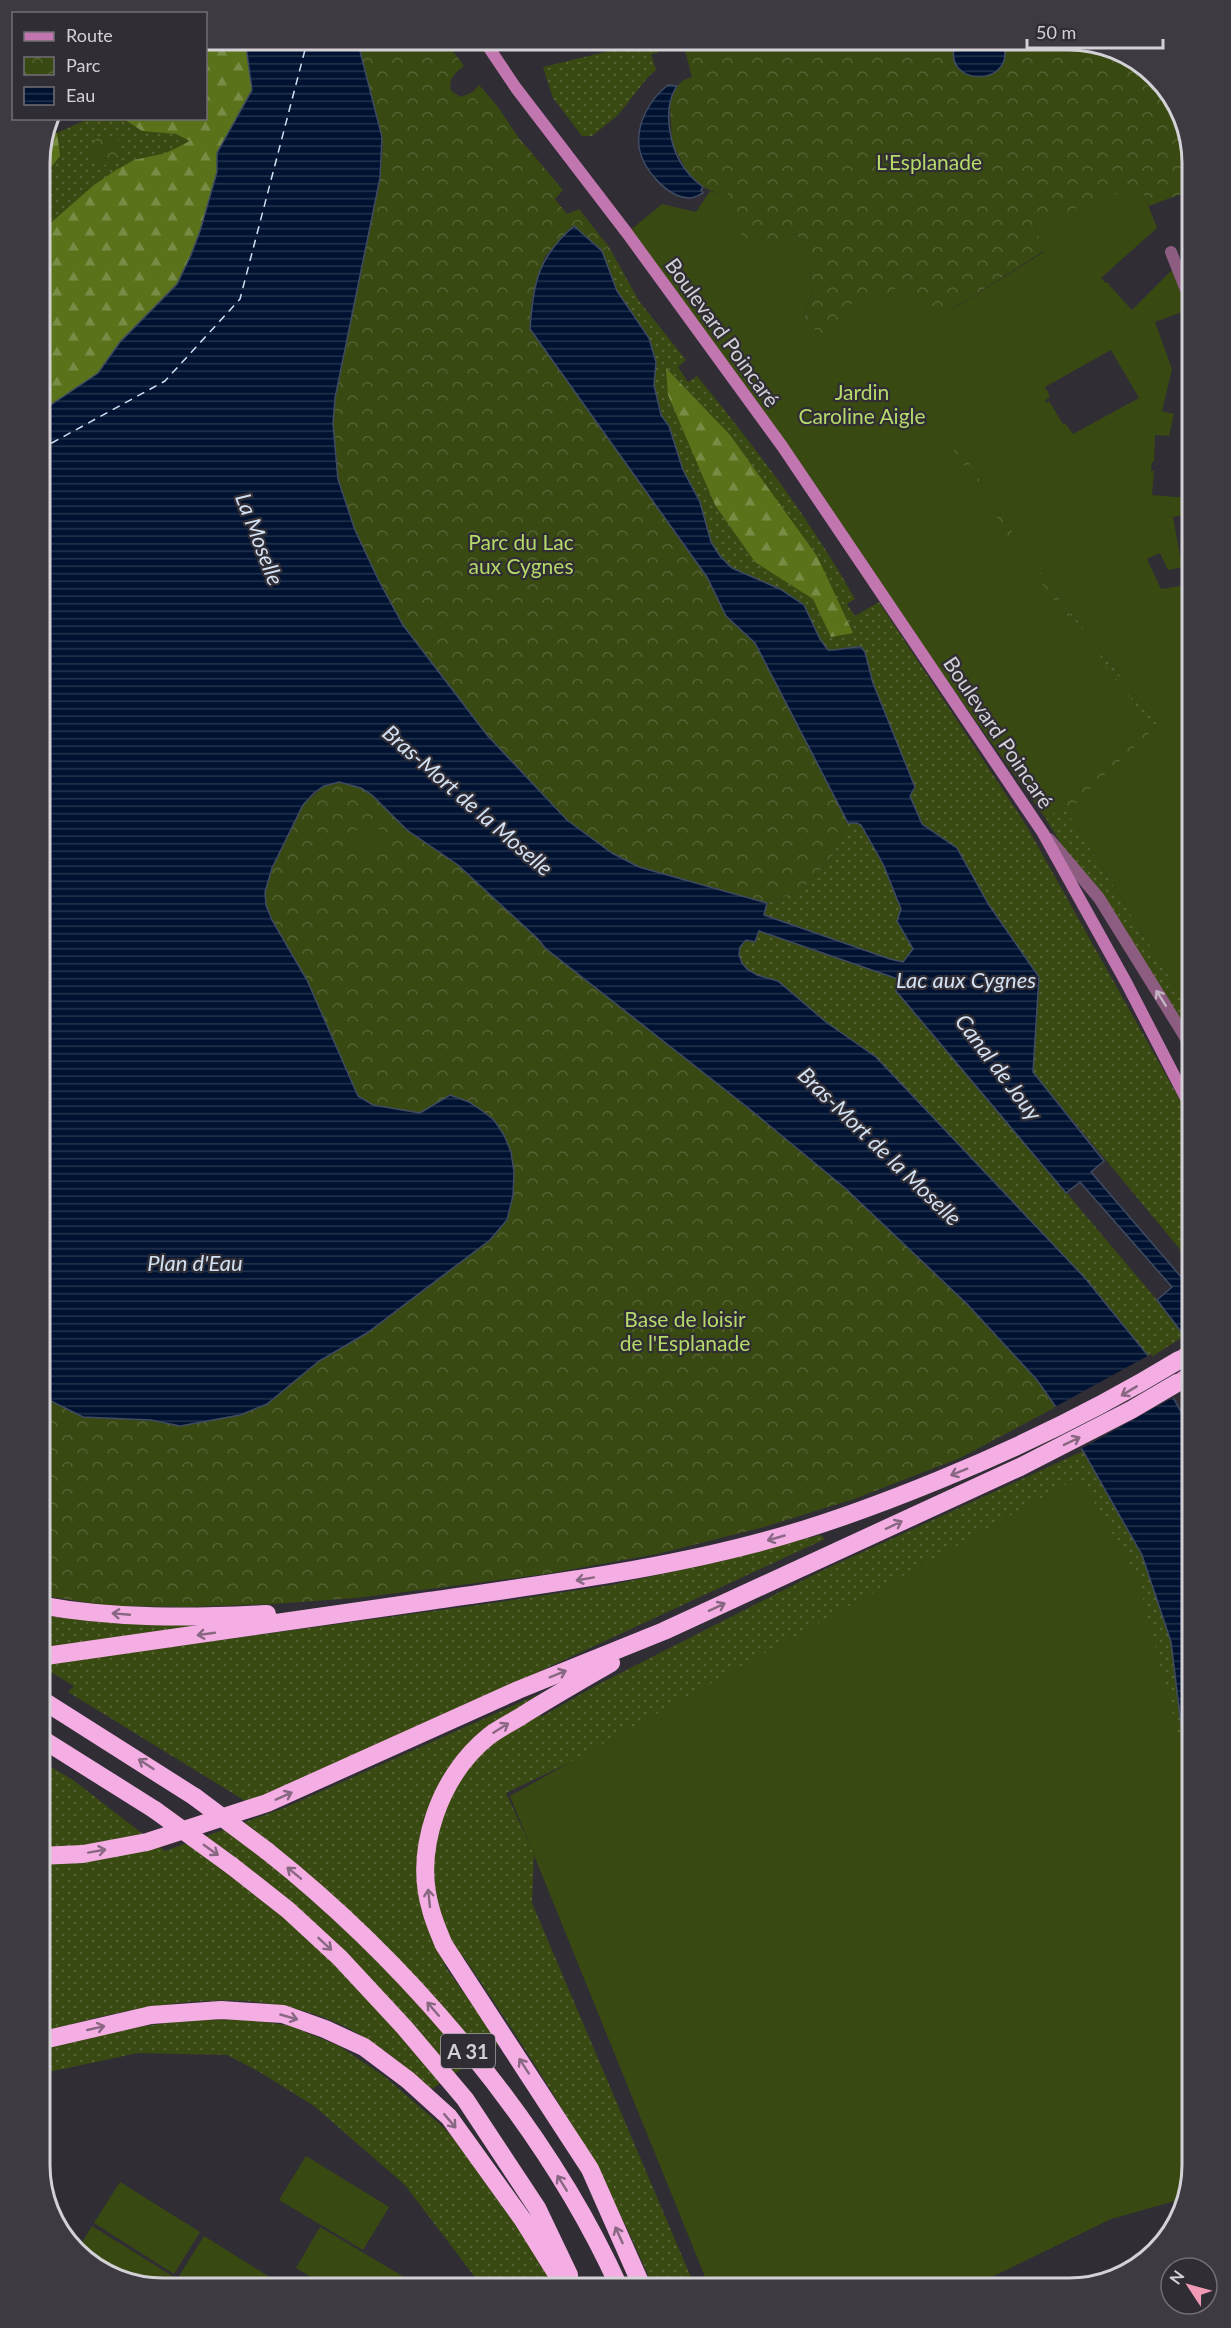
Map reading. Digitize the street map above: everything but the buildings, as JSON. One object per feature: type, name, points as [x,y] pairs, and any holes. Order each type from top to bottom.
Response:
[{"type":"highway","points":[[50,1856],[83,1854],[147,1842],[267,1803],[519,1690],[664,1631],[1016,1458],[1131,1410],[1182,1370]]},
{"type":"highway","points":[[50,1655],[560,1584],[657,1567],[754,1544],[820,1525],[1016,1458]]},
{"type":"highway","points":[[50,1606],[130,1614],[207,1618],[451,1598]]},
{"type":"highway","points":[[638,2278],[590,2169],[444,1945],[430,1909],[426,1870],[428,1840],[437,1809],[466,1758],[489,1736],[664,1631]]},
{"type":"highway","name":"A 31","points":[[50,1705],[195,1797],[267,1851],[339,1911],[382,1953],[462,2043],[543,2152],[580,2213],[614,2278]]},
{"type":"highway","name":"A 31","points":[[50,1744],[155,1810],[232,1866],[288,1910],[340,1958],[404,2027],[465,2099],[537,2208],[571,2278]]},
{"type":"highway","points":[[50,2039],[151,2015],[221,2010],[284,2014],[364,2047],[408,2080],[448,2117],[523,2220],[559,2278]]},
{"type":"main road","name":"Boulevard Poincaré","points":[[490,50],[516,88],[627,233],[782,446],[1043,833],[1127,984],[1182,1091]]},
{"type":"street","points":[[1171,252],[1182,280]]},
{"type":"street","name":"Boulevard Poincaré","points":[[1043,833],[1099,898],[1182,1032]]},
{"type":"green space","points":[[207,50],[215,50],[246,88],[50,389],[50,155],[53,135],[86,120],[207,120]]},
{"type":"green space","points":[[207,50],[247,50],[252,90],[217,153],[217,172],[200,231],[177,284],[120,342],[98,373],[50,406],[50,223],[94,185],[116,170],[134,160],[166,153],[190,141],[176,134],[142,131],[126,120],[207,120]]},
{"type":"green space","name":"Parc du Lac aux Cygnes","points":[[360,50],[452,50],[464,66],[453,77],[451,91],[461,97],[473,92],[479,85],[498,107],[518,137],[563,190],[555,199],[567,214],[579,209],[609,247],[602,251],[574,226],[545,256],[532,298],[530,329],[707,577],[726,616],[755,643],[848,823],[830,860],[800,891],[767,903],[639,867],[612,853],[567,820],[487,735],[403,625],[355,530],[338,479],[333,424],[335,398],[345,343],[380,178],[383,146]]},
{"type":"green space","points":[[614,50],[657,50],[658,53],[651,54],[656,70],[618,115],[592,136],[582,136],[553,98],[543,67]]},
{"type":"green space","points":[[685,50],[1076,50],[1105,56],[1131,69],[1153,88],[1173,119],[1181,148],[1182,194],[1149,206],[1144,197],[1035,224],[1044,251],[933,321],[879,299],[871,289],[958,445],[1025,552],[1148,722],[1158,725],[1182,927],[1182,995],[1086,841],[892,554],[804,319],[814,285],[797,233],[746,249],[719,194],[703,187],[688,173],[672,143],[670,105],[673,92],[682,81],[692,77]]},
{"type":"green space","points":[[57,133],[60,156],[50,168],[50,155],[53,134]]},
{"type":"green space","points":[[106,135],[117,139],[121,150],[117,161],[106,165],[95,161],[91,150],[95,139]]},
{"type":"green space","name":"Jardin Caroline Aigle","points":[[1140,185],[1157,228],[1101,278],[1109,283],[1132,310],[1172,270],[1182,297],[1182,312],[1155,322],[1172,369],[1162,411],[1174,414],[1169,436],[1155,435],[1154,462],[1152,462],[1151,471],[1154,471],[1152,495],[1182,498],[1182,515],[1173,517],[1182,567],[1168,570],[1160,553],[1147,559],[1161,589],[1182,586],[1182,998],[1073,820],[1077,801],[1158,725],[1025,552],[958,445],[953,448],[1021,557],[1148,722],[1076,786],[1062,805],[1046,819],[627,233],[662,204],[696,212],[710,191],[719,194],[727,192],[746,248],[797,233],[814,285],[804,319],[821,336],[848,320],[841,312],[871,289],[879,299],[907,281],[933,321],[1044,252],[1034,224]],"holes":[[[1111,350],[1139,398],[1073,434],[1065,423],[1063,424],[1049,401],[1046,403],[1045,401],[1050,396],[1045,387]]]},
{"type":"green space","points":[[609,247],[639,301],[686,360],[678,367],[688,382],[697,376],[801,512],[855,599],[847,604],[855,616],[879,602],[1026,825],[1182,1104],[1182,1252],[1033,1072],[1039,977],[989,905],[957,848],[923,824],[910,795],[865,652],[861,647],[828,650],[820,639],[804,605],[780,589],[732,568],[711,542],[700,503],[683,470],[669,426],[662,415],[654,385],[656,362],[649,338],[617,291],[602,251]]},
{"type":"green space","points":[[666,368],[730,435],[817,556],[853,633],[831,637],[813,599],[755,562],[715,505],[668,395]]},
{"type":"green space","points":[[958,445],[1025,552],[1158,725],[1073,820],[1182,998],[1182,1043],[1046,819],[1062,805],[1021,557]]},
{"type":"green space","name":"Base de loisir de l'Esplanade","points":[[339,782],[362,788],[372,795],[407,830],[458,865],[545,948],[747,1107],[845,1188],[968,1305],[1037,1380],[1056,1407],[960,1458],[854,1499],[764,1527],[657,1554],[546,1574],[356,1598],[273,1604],[191,1607],[111,1606],[50,1597],[50,1400],[83,1417],[151,1420],[180,1426],[267,1404],[319,1361],[367,1333],[490,1240],[507,1220],[513,1196],[514,1172],[511,1152],[494,1120],[469,1102],[450,1095],[420,1113],[373,1105],[358,1096],[307,980],[272,920],[266,904],[265,892],[272,868],[303,805],[324,786]]},
{"type":"green space","points":[[375,821],[390,849],[361,865],[345,837]]},
{"type":"green space","points":[[848,823],[861,825],[883,864],[901,909],[897,921],[913,949],[903,963],[896,991],[1157,1300],[1182,1333],[1182,1337],[1150,1358],[876,1057],[826,1022],[778,981],[757,975],[742,963],[739,955],[740,947],[746,940],[755,942],[767,903],[800,891],[830,860]]},
{"type":"green space","points":[[1083,1451],[1142,1555],[1171,1642],[1182,1732],[1182,1947],[1181,1940],[813,1646],[506,1793],[534,1854],[532,1903],[691,2278],[649,2278],[591,2159],[542,2077],[463,1956],[444,1965],[500,2043],[432,2089],[386,2052],[348,2028],[299,2010],[263,2003],[187,2002],[149,2007],[50,2030],[50,1766],[73,1780],[165,1851],[284,1808],[537,1695],[541,1717],[597,1685],[819,1572]]},
{"type":"green space","points":[[1079,1477],[1137,1575],[1180,1743],[1182,2165],[1175,2201],[1111,2219],[990,2278],[706,2278],[510,1796]]},
{"type":"green space","points":[[820,1535],[825,1539],[400,1736],[247,1802],[68,1692],[74,1686],[50,1672],[50,1663],[499,1602],[611,1585],[713,1563]]},
{"type":"green space","points":[[50,1616],[192,1622],[193,1626],[50,1647]]},
{"type":"green space","points":[[248,2019],[291,2026],[339,2046],[384,2076],[443,2127],[490,2178],[551,2278],[476,2278],[405,2185],[314,2106],[258,2071],[227,2055],[138,2053],[50,2072],[50,2046],[117,2030],[187,2020]]},
{"type":"green space","points":[[306,2156],[389,2207],[363,2250],[279,2200]]},
{"type":"green space","points":[[120,2182],[200,2232],[174,2274],[94,2223]]},
{"type":"green space","points":[[92,2226],[174,2277],[148,2278],[119,2270],[94,2255],[81,2243]]},
{"type":"green space","points":[[320,2227],[404,2277],[313,2278],[296,2268]]},
{"type":"green space","points":[[204,2236],[271,2278],[182,2278],[179,2276]]},
{"type":"water","points":[[247,50],[360,50],[382,137],[380,178],[335,398],[333,424],[338,479],[355,530],[403,625],[487,735],[567,820],[612,853],[639,867],[767,903],[764,915],[903,962],[913,949],[897,921],[901,909],[883,864],[861,825],[848,823],[755,643],[726,616],[707,577],[530,329],[536,284],[545,260],[562,237],[574,226],[602,251],[617,291],[649,338],[656,362],[654,385],[661,415],[669,426],[683,470],[700,502],[711,542],[720,556],[732,568],[780,589],[804,605],[820,639],[828,650],[861,647],[865,652],[873,683],[915,787],[910,796],[922,824],[957,848],[989,905],[1039,977],[1033,1072],[1104,1161],[1091,1172],[1182,1278],[1182,1333],[1157,1300],[1172,1287],[1080,1182],[1066,1193],[896,991],[898,979],[759,931],[755,942],[746,940],[740,947],[739,955],[747,969],[757,975],[778,981],[826,1022],[876,1057],[1085,1278],[1154,1363],[1182,1414],[1182,1732],[1171,1642],[1142,1555],[1083,1451],[1037,1380],[968,1305],[845,1188],[747,1107],[545,948],[458,865],[407,830],[372,795],[361,788],[339,782],[324,786],[303,805],[272,868],[265,892],[266,905],[272,920],[307,980],[358,1096],[373,1105],[420,1113],[450,1095],[469,1102],[494,1120],[511,1152],[514,1172],[513,1196],[507,1220],[490,1240],[367,1333],[319,1361],[267,1404],[240,1415],[180,1426],[151,1420],[83,1417],[50,1400],[50,406],[98,373],[120,342],[177,284],[200,231],[217,172],[217,153],[252,90]]},
{"type":"water","points":[[955,50],[1004,50],[1005,55],[1001,67],[991,74],[979,76],[967,74],[958,67],[954,56]]},
{"type":"water","points":[[668,85],[677,86],[669,107],[669,119],[677,155],[692,178],[703,187],[701,190],[703,193],[694,198],[681,197],[657,180],[645,164],[639,147],[640,129],[646,112],[655,97]]},
{"type":"pier","points":[[1151,1354],[1176,1396],[1079,1450],[1053,1408]]},
{"type":"ferry route","points":[[50,444],[165,381],[240,299],[305,50]]},
{"type":"park label","name":"L'Esplanade","points":[[929,161]]},
{"type":"water label","name":"La Moselle","points":[[260,539]]},
{"type":"water label","name":"Bras-Mort de la Moselle","points":[[468,800]]},
{"type":"water label","name":"Lac aux Cygnes","points":[[966,979]]},
{"type":"water label","name":"Canal de Jouy","points":[[999,1067]]},
{"type":"water label","name":"Bras-Mort de la Moselle","points":[[880,1146]]},
{"type":"water label","name":"Plan d'Eau","points":[[195,1262]]}]
